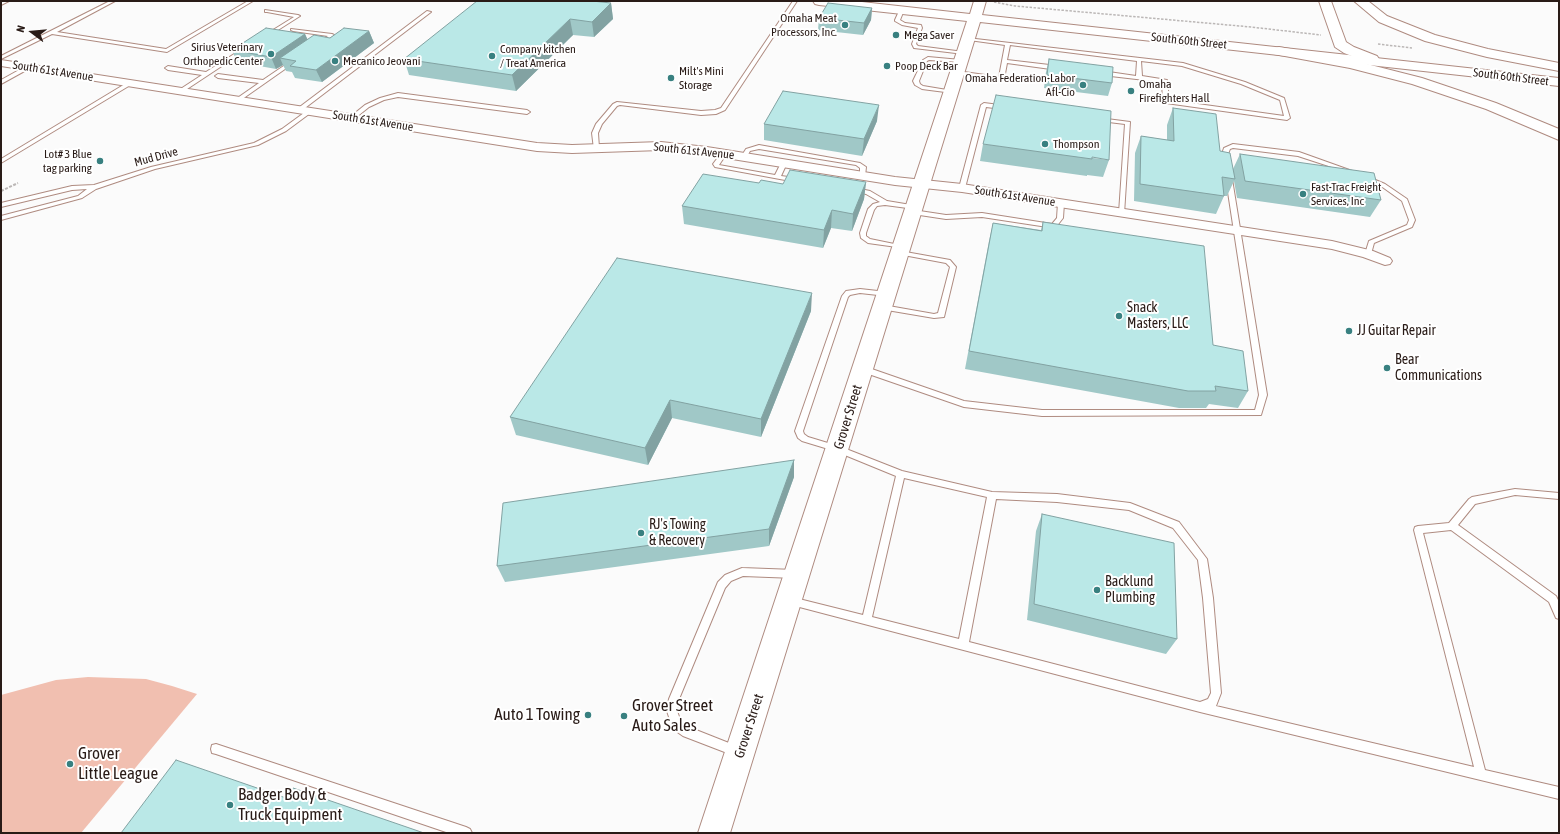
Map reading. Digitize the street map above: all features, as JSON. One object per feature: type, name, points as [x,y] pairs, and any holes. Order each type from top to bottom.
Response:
[{"type":"main road","name":"South 60th Street","points":[[819,1],[899,6],[978,8],[1170,27]]},
{"type":"main road","points":[[1325,1],[1335,41]]},
{"type":"main road","points":[[1360,1],[1382,19],[1430,38],[1487,53],[1559,68]]},
{"type":"main road","name":"South 60th Street","points":[[978,8],[1279,51],[1376,51]]},
{"type":"main road","name":"Grover Street","points":[[714,833],[978,8]]},
{"type":"main road","name":"South 60th Street","points":[[1335,41],[1376,51],[1559,82]]},
{"type":"main road","points":[[1279,51],[1351,64],[1417,81],[1491,106],[1559,135]]},
{"type":"main road","name":"South 60th Street","points":[[1447,56],[1559,68]]},
{"type":"street","name":"South 61st Avenue","points":[[1,63],[537,147],[572,149],[661,146],[724,154],[862,176],[962,188],[1332,245],[1368,254],[1385,261]]},
{"type":"lane","points":[[1,58],[113,1]]},
{"type":"lane","points":[[51,32],[167,51],[251,1]]},
{"type":"lane","points":[[596,148],[595,133],[599,124],[615,105],[619,103],[701,113],[716,112],[723,108],[795,1]]},
{"type":"lane","points":[[899,6],[897,20],[899,23],[919,26],[920,28],[914,44],[916,47],[961,62],[1001,79],[1008,44]]},
{"type":"lane","points":[[259,41],[298,16],[267,11]]},
{"type":"lane","name":"Mud Drive","points":[[1,205],[72,188],[95,187],[153,168],[256,144],[284,130],[304,110],[429,12]]},
{"type":"lane","points":[[293,30],[332,35],[313,48]]},
{"type":"lane","points":[[968,39],[1183,65],[1243,83],[1282,99],[1287,118],[1166,101],[1165,81],[1100,73]]},
{"type":"lane","points":[[181,91],[252,45]]},
{"type":"lane","points":[[238,100],[301,56]]},
{"type":"lane","points":[[951,92],[922,87],[918,85],[916,81],[925,60],[928,58],[961,62]]},
{"type":"lane","points":[[1139,78],[1140,60]]},
{"type":"lane","points":[[1004,61],[1068,69]]},
{"type":"lane","points":[[1,82],[28,67]]},
{"type":"lane","points":[[168,68],[207,74]]},
{"type":"lane","points":[[218,76],[264,82]]},
{"type":"lane","points":[[1,161],[130,83]]},
{"type":"lane","points":[[352,118],[367,106],[382,98],[398,95],[527,112]]},
{"type":"lane","points":[[962,188],[984,105],[1128,123],[1122,213]]},
{"type":"lane","points":[[862,369],[964,404],[1042,413],[1258,413],[1263,396],[1225,154],[1227,148],[1234,146],[1299,154],[1368,178],[1383,185],[1405,200],[1412,220],[1410,226],[1371,242],[1368,254]]},
{"type":"lane","points":[[744,157],[748,150],[759,147],[858,164],[864,167],[862,176]]},
{"type":"lane","points":[[724,154],[716,164],[717,166],[804,182]]},
{"type":"lane","points":[[779,177],[778,175],[784,163]]},
{"type":"lane","points":[[1,218],[80,197],[95,187]]},
{"type":"lane","points":[[848,188],[868,192],[885,203],[946,217],[982,215],[1054,226],[1060,218],[1061,203]]},
{"type":"lane","points":[[885,203],[875,205],[872,209],[863,233],[863,237],[868,241],[948,261],[953,267],[942,315],[934,316],[885,301],[860,290],[848,293],[845,296],[798,431],[805,439],[838,449],[901,474],[992,496],[1057,498],[1130,507],[1176,525],[1202,559],[1208,598],[1216,693],[1212,704],[1200,707]]},
{"type":"lane","points":[[867,619],[901,474]]},
{"type":"lane","points":[[1452,526],[1472,501],[1515,492],[1559,496]]},
{"type":"lane","points":[[963,645],[992,496]]},
{"type":"lane","points":[[1481,774],[1418,530],[1452,526],[1553,599],[1559,616]]},
{"type":"lane","points":[[740,753],[687,732],[677,725],[672,711],[674,699],[721,585],[728,578],[742,572],[797,574]]},
{"type":"lane","points":[[789,600],[867,619],[1200,707],[1559,793]]},
{"type":"lane","points":[[216,749],[466,833]]},
{"type":"path","points":[[978,8],[1000,2],[1015,6],[1251,27],[1335,41]]},
{"type":"path","points":[[1376,51],[1417,48]]},
{"type":"path","points":[[1,191],[18,183]]},
{"type":"shaded area","name":"Grover Little League","points":[[88,677],[146,679],[197,694],[81,833],[1,833],[1,695],[56,680]]},
{"type":"building","name":"Company kitchen / Treat America","points":[[477,1],[592,1],[611,3],[592,22],[570,19],[512,75],[404,59]]},
{"type":"building","points":[[828,3],[872,8],[864,23],[819,18]]},
{"type":"building","points":[[266,28],[305,34],[271,57],[232,50]]},
{"type":"building","points":[[344,28],[369,31],[316,70],[290,66],[296,61],[280,58],[314,35],[330,38]]},
{"type":"building","points":[[1049,59],[1113,67],[1112,83],[1047,75]]},
{"type":"building","points":[[783,91],[879,105],[864,139],[764,124]]},
{"type":"building","name":"Thompson","points":[[996,95],[1111,111],[1109,160],[983,144]]},
{"type":"building","points":[[1173,108],[1216,114],[1220,151],[1230,153],[1235,179],[1222,177],[1224,196],[1140,184],[1141,136],[1174,141]]},
{"type":"building","points":[[1240,154],[1374,173],[1381,200],[1245,181]]},
{"type":"building","points":[[790,170],[866,182],[853,214],[832,210],[824,230],[682,206],[703,174],[759,183],[761,180],[783,184]]},
{"type":"building","points":[[1043,222],[1204,246],[1213,345],[1243,351],[1248,391],[1215,386],[1216,391],[1188,391],[969,351],[993,223],[1042,231]]},
{"type":"building","points":[[617,258],[812,293],[761,419],[670,400],[645,448],[510,417]]},
{"type":"building","name":"RJ's Towing & Recovery","points":[[794,460],[769,529],[497,566],[503,503]]},
{"type":"building","name":"Backlund Plumbing","points":[[1042,514],[1174,543],[1177,639],[1034,604]]},
{"type":"building","name":"Badger Body & Truck Equipment","points":[[176,760],[286,798],[293,788],[424,833],[121,833]]},
{"type":"place","name":"Omaha Meat Processors, Inc.","points":[[845,25]]},
{"type":"place","name":"Mega Saver","points":[[896,35]]},
{"type":"place","name":"Sirius Veterinary Orthopedic Center","points":[[271,54]]},
{"type":"place","name":"Company kitchen / Treat America","points":[[492,56]]},
{"type":"place","name":"Mecanico Jeovani","points":[[335,61]]},
{"type":"place","name":"Poop Deck Bar","points":[[887,66]]},
{"type":"place","name":"Milt's Mini Storage","points":[[671,78]]},
{"type":"place","name":"Omaha Federation-Labor Afl-Cio","points":[[1083,85]]},
{"type":"place","name":"Omaha Firefighters Hall","points":[[1131,91]]},
{"type":"place","name":"Thompson","points":[[1045,144]]},
{"type":"place","name":"Lot# 3 Blue tag parking","points":[[100,161]]},
{"type":"place","name":"Fast-Trac Freight Services, Inc","points":[[1303,194]]},
{"type":"place","name":"Snack Masters, LLC","points":[[1119,316]]},
{"type":"place","name":"JJ Guitar Repair","points":[[1349,331]]},
{"type":"place","name":"Bear Communications","points":[[1387,368]]},
{"type":"place","name":"RJ's Towing & Recovery","points":[[641,533]]},
{"type":"place","name":"Backlund Plumbing","points":[[1097,590]]},
{"type":"place","name":"Auto 1 Towing","points":[[588,715]]},
{"type":"place","name":"Grover Street Auto Sales","points":[[624,716]]},
{"type":"place","name":"Grover Little League","points":[[70,764]]},
{"type":"place","name":"Badger Body & Truck Equipment","points":[[230,805]]}]
